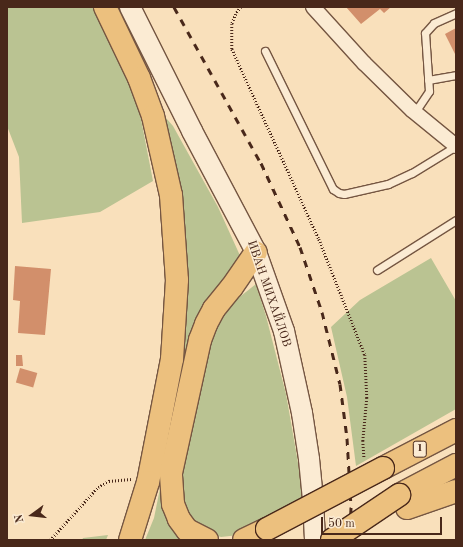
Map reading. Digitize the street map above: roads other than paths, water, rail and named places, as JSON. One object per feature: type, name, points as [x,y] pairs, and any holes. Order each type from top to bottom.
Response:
[{"type":"main road","points":[[105,7],[139,78],[153,116],[171,194],[175,230],[177,280],[172,358],[148,482],[130,540]]},
{"type":"main road","name":"ИВАН МИХАЙЛОВ","points":[[113,7],[192,131]]},
{"type":"main road","name":"ИВАН МИХАЙЛОВ","points":[[130,7],[192,131],[256,252],[284,331],[294,372],[309,459],[315,540]]},
{"type":"main road","points":[[207,540],[187,530],[179,519],[173,504],[171,473],[202,335],[214,309],[232,287],[256,252]]},
{"type":"main road","name":"1","points":[[270,536],[383,468],[456,430]]},
{"type":"main road","points":[[344,540],[403,502],[456,465]]},
{"type":"main road","points":[[332,540],[403,502],[456,491]]},
{"type":"main road","points":[[244,540],[270,536]]},
{"type":"street","points":[[313,7],[364,63],[415,112],[454,141]]},
{"type":"lane","points":[[415,112],[428,95],[426,32],[434,23],[456,13]]},
{"type":"lane","points":[[264,51],[334,190],[339,193],[344,194],[388,184],[412,173],[454,141]]},
{"type":"lane","points":[[428,80],[456,76]]},
{"type":"lane","points":[[377,270],[456,220]]},
{"type":"railway","points":[[174,7],[261,163],[300,247],[322,312],[340,384],[347,438],[351,507],[350,540]]}]
